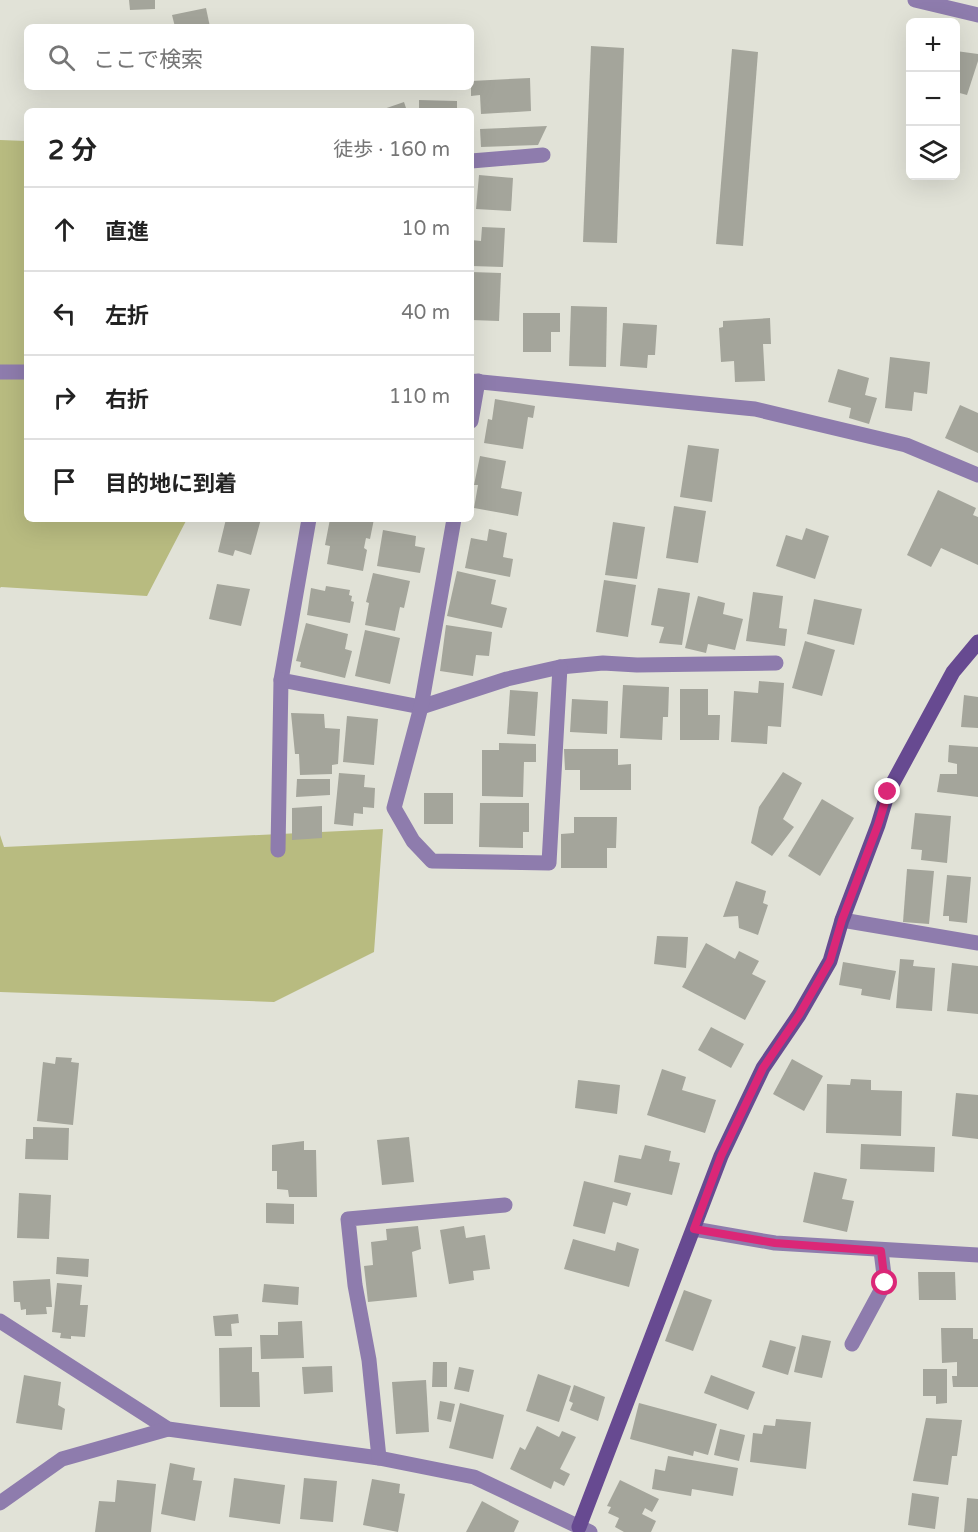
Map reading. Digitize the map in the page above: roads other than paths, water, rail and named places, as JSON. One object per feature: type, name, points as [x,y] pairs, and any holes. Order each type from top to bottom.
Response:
[{"type":"street","points":[[915,0],[978,15]]},
{"type":"street","points":[[474,161],[543,155]]},
{"type":"street","points":[[0,372],[24,372]]},
{"type":"street","points":[[474,381],[755,410],[906,445],[978,476]]},
{"type":"street","points":[[278,850],[281,680],[308,522]]},
{"type":"street","points":[[453,522],[420,707],[394,808],[413,841],[432,861],[549,863],[560,667]]},
{"type":"street","points":[[0,1503],[62,1459],[168,1429],[380,1458],[474,1477],[582,1530],[721,1156],[763,1068],[799,1015],[830,961],[842,920],[888,792],[953,672],[978,642]]},
{"type":"street","points":[[281,680],[420,707],[507,679],[560,667],[603,663],[637,665],[776,663]]},
{"type":"street","points":[[842,920],[978,943]]},
{"type":"street","points":[[380,1458],[369,1360],[355,1285],[348,1219],[505,1205]]},
{"type":"street","points":[[694,1229],[775,1243],[978,1255]]},
{"type":"street","points":[[852,1344],[885,1283],[881,1251]]},
{"type":"street","points":[[0,1321],[168,1429]]}]
